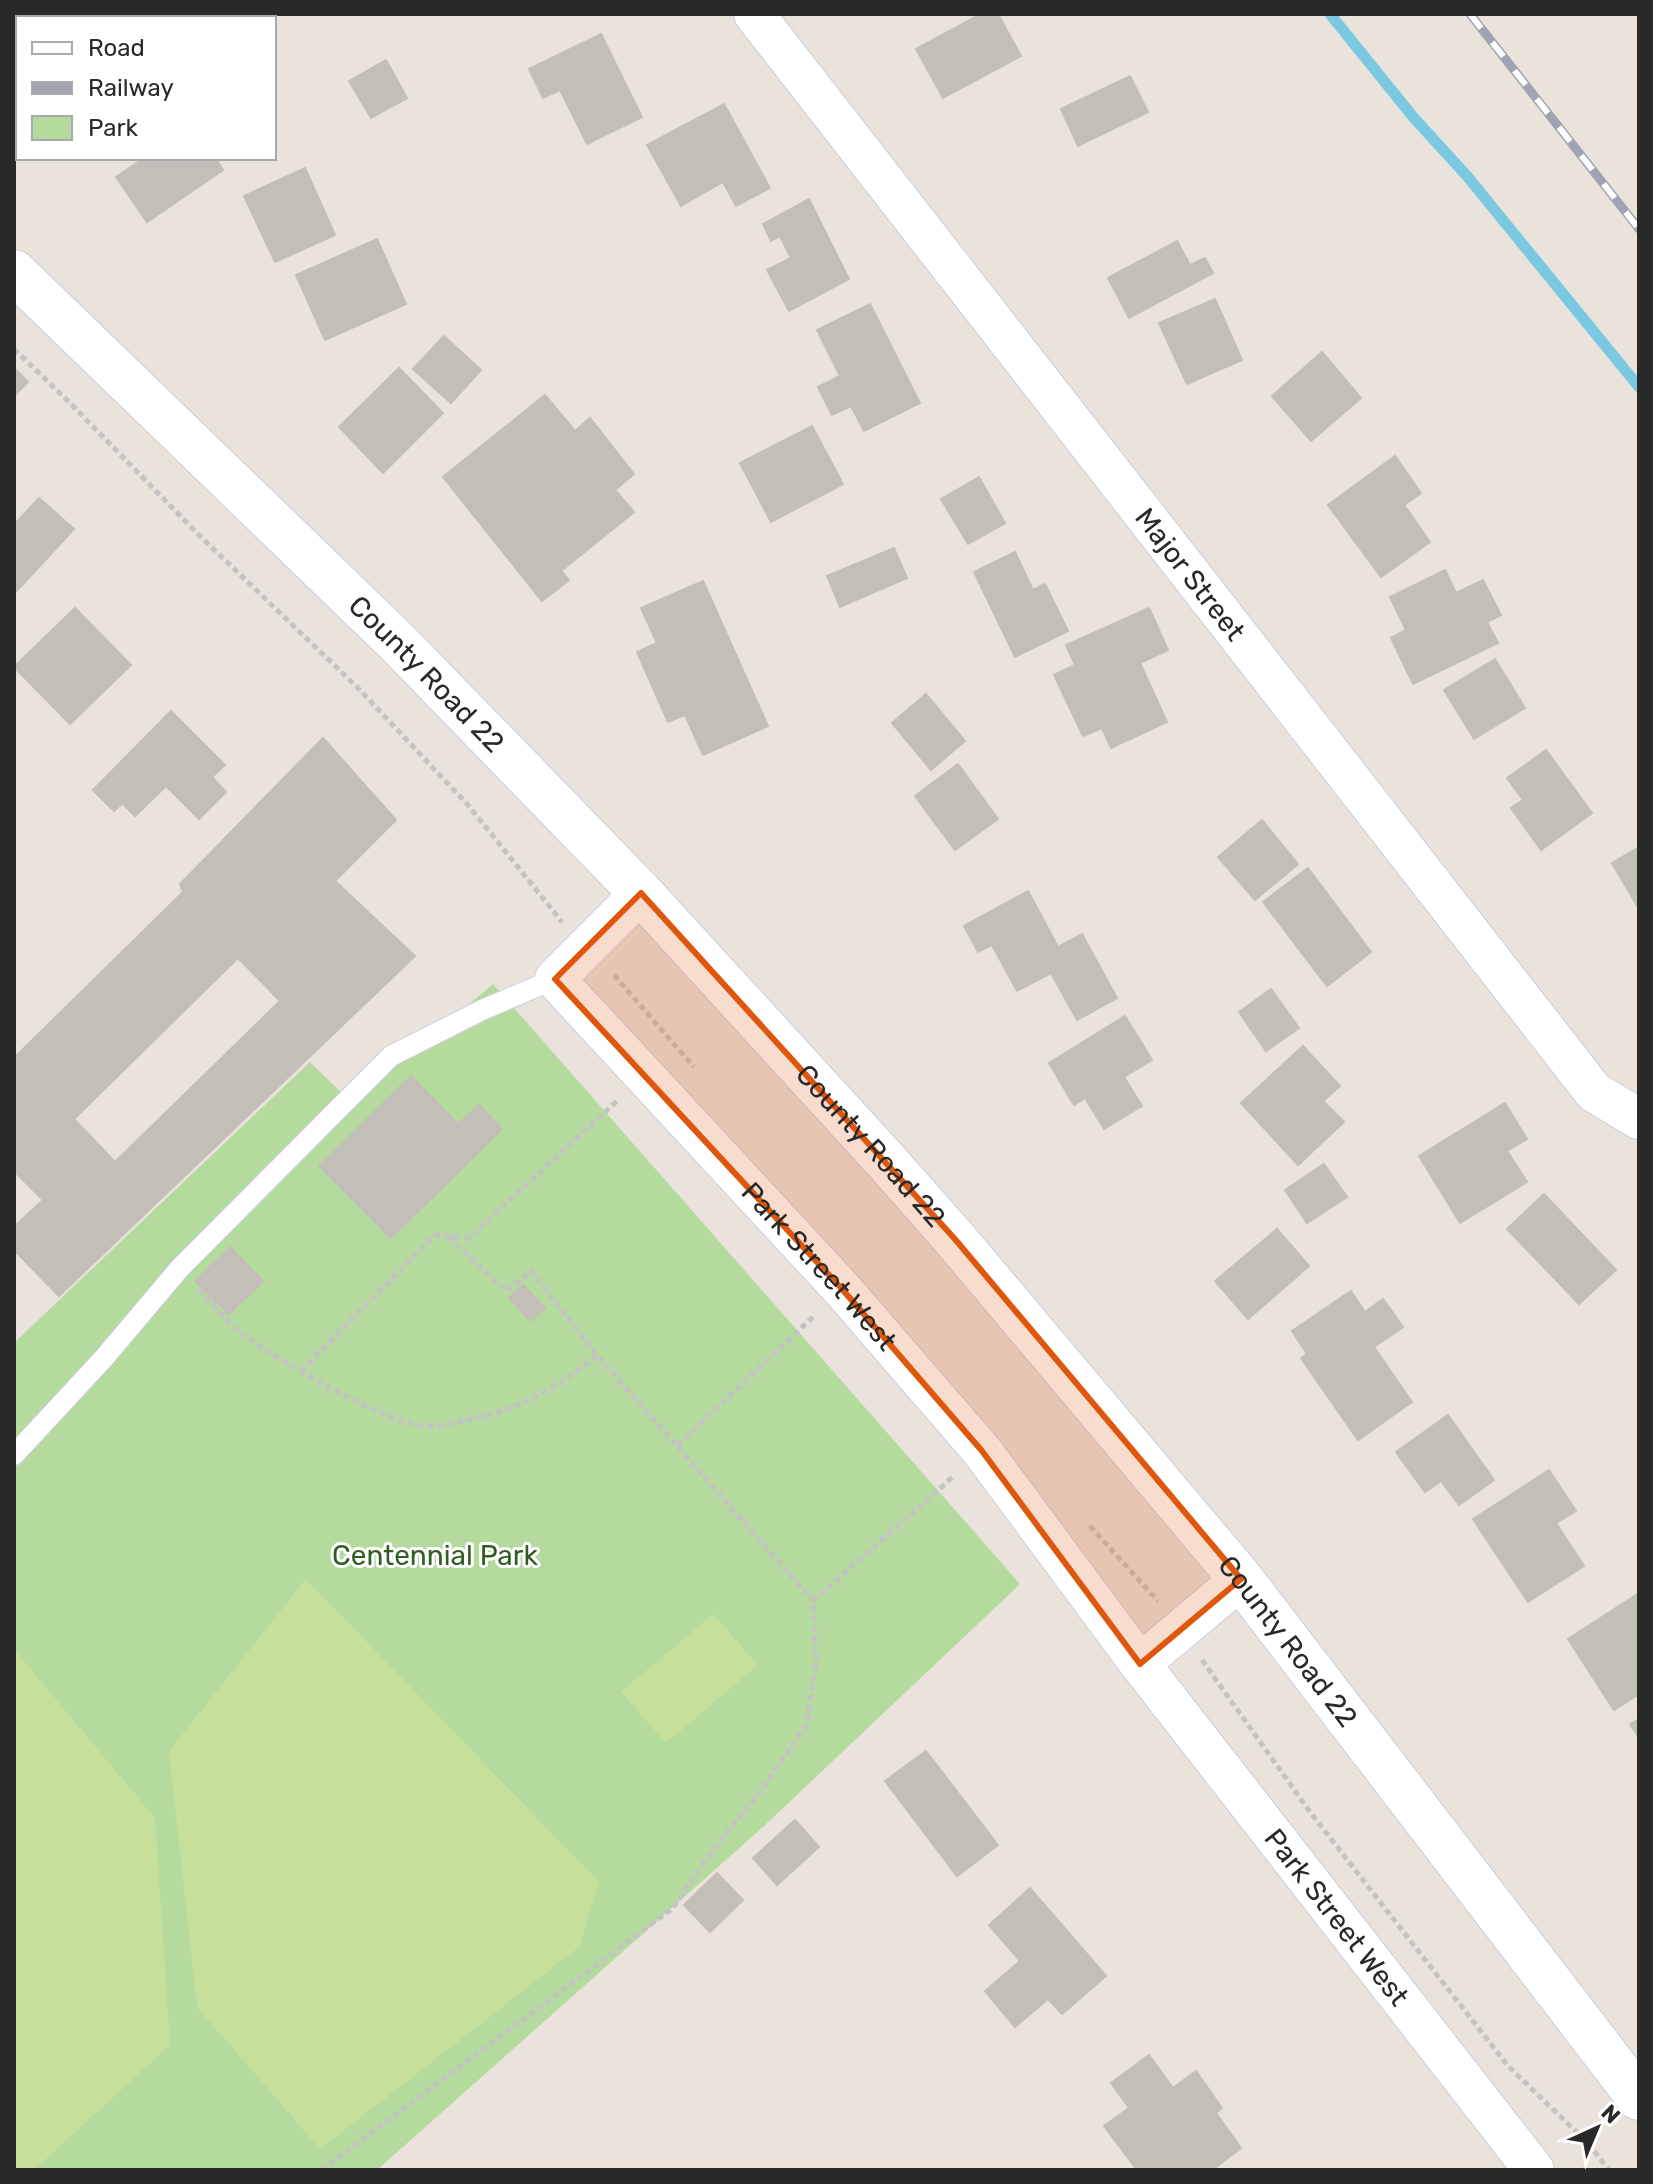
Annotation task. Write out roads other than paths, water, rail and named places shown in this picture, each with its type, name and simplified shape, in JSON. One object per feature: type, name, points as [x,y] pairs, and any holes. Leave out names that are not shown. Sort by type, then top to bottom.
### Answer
[{"type":"main road","name":"County Road 22","points":[[14,272],[399,644],[641,893],[954,1238],[1241,1579],[1639,2098]]},
{"type":"street","name":"Major Street","points":[[754,14],[1594,1092],[1639,1119]]},
{"type":"street","points":[[555,979],[641,893]]},
{"type":"street","name":"Park Street West","points":[[555,979],[842,1289],[982,1451],[1140,1664],[1534,2170]]},
{"type":"street","points":[[1140,1664],[1241,1579]]},
{"type":"lane","points":[[14,1455],[104,1358],[179,1269],[391,1056],[482,1010],[555,979]]},
{"type":"waterway","points":[[1330,14],[1639,387]]},
{"type":"railway","points":[[1470,14],[1639,229]]},
{"type":"park label","name":"Centennial Park","points":[[435,1555]]}]
